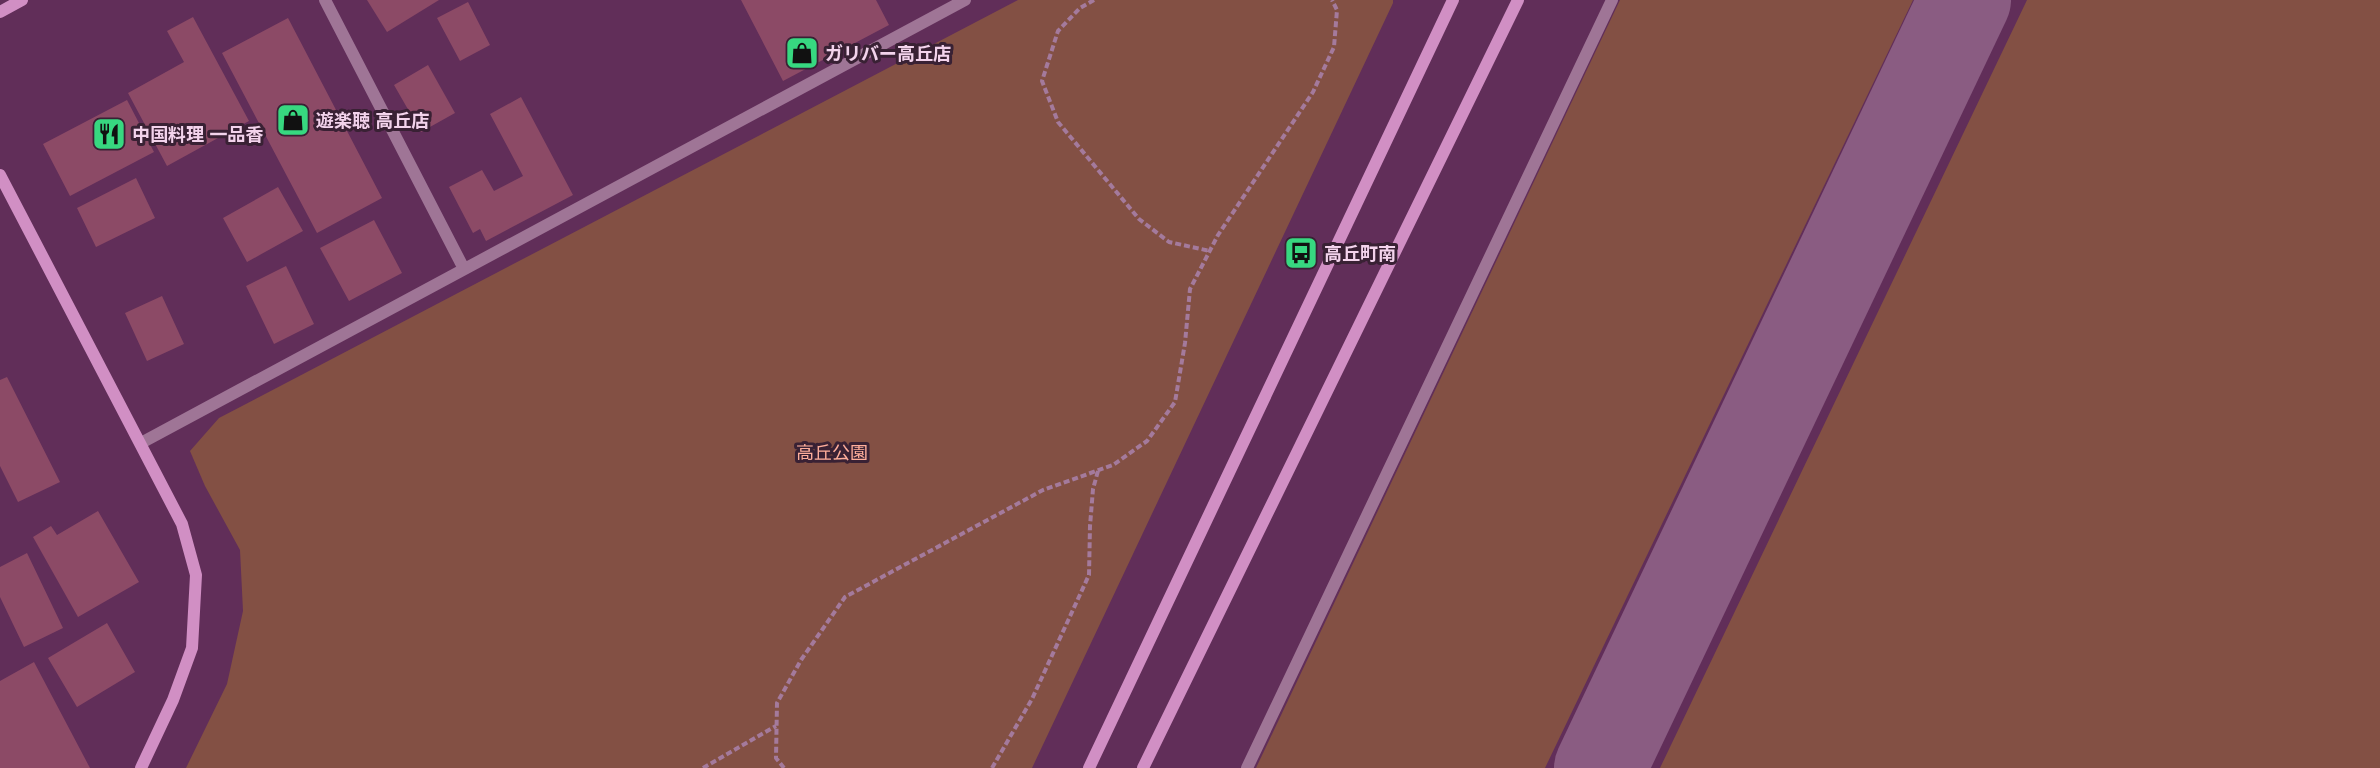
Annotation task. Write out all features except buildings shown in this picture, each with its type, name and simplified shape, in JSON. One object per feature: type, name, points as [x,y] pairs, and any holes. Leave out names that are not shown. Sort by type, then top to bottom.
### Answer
[{"type":"street","points":[[0,12],[22,0]]},
{"type":"street","points":[[325,0],[463,267]]},
{"type":"street","points":[[141,443],[463,267],[965,0]]},
{"type":"street","points":[[1089,768],[1453,0]]},
{"type":"street","points":[[1143,768],[1518,0]]},
{"type":"street","points":[[1247,768],[1612,0]]},
{"type":"street","points":[[0,175],[182,524],[196,575],[192,648],[173,700],[141,768]]},
{"type":"path","points":[[1094,0],[1080,8],[1058,31],[1042,81],[1058,122],[1139,219],[1169,242],[1210,251]]},
{"type":"path","points":[[784,768],[776,758],[777,703],[801,660],[845,597],[1043,490],[1113,465],[1147,441],[1175,402],[1185,343],[1190,289],[1210,251],[1313,92],[1334,47],[1337,10],[1332,0]]},
{"type":"path","points":[[992,768],[1032,699],[1089,575],[1093,489],[1098,470]]},
{"type":"path","points":[[703,768],[777,726]]},
{"type":"green space","name":"高丘公園","points":[[1018,0],[1393,0],[1032,768],[186,768],[227,684],[243,611],[240,550],[205,486],[190,451],[219,418]]},
{"type":"green space","points":[[1620,0],[1913,0],[1545,768],[1256,768]]},
{"type":"green space","points":[[2027,0],[2380,0],[2380,768],[1660,768]]},
{"type":"taxiway","points":[[1600,768],[1965,0]]},
{"type":"place","name":"ガリバー高丘店","points":[[802,53]]},
{"type":"place","name":"遊楽聴 高丘店","points":[[293,120]]},
{"type":"place","name":"中国料理 一品香","points":[[109,134]]},
{"type":"place","name":"高丘町南","points":[[1301,253]]}]
